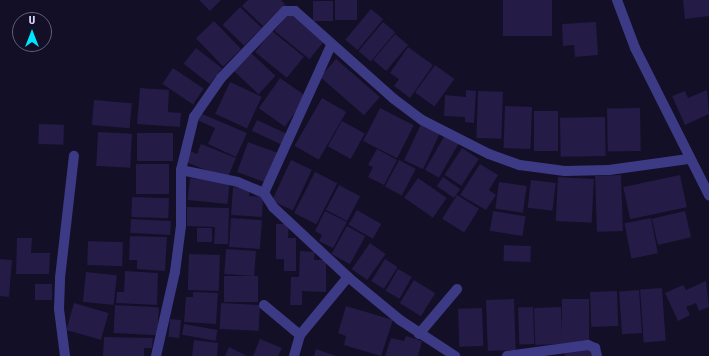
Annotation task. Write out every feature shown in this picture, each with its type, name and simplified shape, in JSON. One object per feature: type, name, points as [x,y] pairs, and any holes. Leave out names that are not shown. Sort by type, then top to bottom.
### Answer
[{"type":"street","points":[[617,0],[635,48],[688,159],[709,194]]},
{"type":"street","points":[[156,356],[175,272],[181,226],[181,170],[194,117],[221,78],[285,11],[295,11],[331,45],[422,120],[489,154],[520,165],[565,171],[610,170],[688,159]]},
{"type":"street","points":[[264,193],[331,45]]},
{"type":"street","points":[[65,356],[59,309],[60,278],[74,156]]},
{"type":"street","points":[[181,170],[238,182],[264,193],[273,207],[348,277],[419,334],[455,356]]},
{"type":"street","points":[[294,356],[300,335],[348,277]]},
{"type":"street","points":[[419,334],[457,289]]},
{"type":"street","points":[[264,306],[300,335]]},
{"type":"street","points":[[507,356],[588,345],[595,348],[597,356]]},
{"type":"building","points":[[199,0],[221,0],[210,11]]},
{"type":"building","points":[[248,0],[281,0],[285,4],[263,26],[242,6]]},
{"type":"building","points":[[335,0],[357,0],[357,20],[335,20]]},
{"type":"building","points":[[503,0],[552,0],[552,36],[503,36]]},
{"type":"building","points":[[683,0],[709,0],[709,16],[685,19]]},
{"type":"building","points":[[313,1],[333,1],[333,21],[313,21]]},
{"type":"building","points":[[240,7],[262,28],[244,46],[223,25]]},
{"type":"building","points":[[371,9],[383,19],[358,50],[345,40]]},
{"type":"building","points":[[289,13],[324,41],[309,59],[275,31]]},
{"type":"building","points":[[214,21],[241,49],[223,66],[196,38]]},
{"type":"building","points":[[383,22],[395,32],[371,61],[359,51]]},
{"type":"building","points":[[596,22],[598,55],[575,57],[574,45],[563,46],[562,24]]},
{"type":"building","points":[[272,31],[304,57],[287,78],[255,52]]},
{"type":"building","points":[[395,34],[408,45],[386,71],[373,60]]},
{"type":"building","points":[[408,47],[433,65],[410,98],[394,86],[399,79],[390,73]]},
{"type":"building","points":[[196,48],[222,68],[210,84],[184,64]]},
{"type":"building","points":[[250,52],[276,76],[259,94],[233,70]]},
{"type":"building","points":[[336,59],[380,97],[364,115],[320,77]]},
{"type":"building","points":[[435,65],[454,79],[434,107],[415,93]]},
{"type":"building","points":[[173,68],[204,89],[193,104],[162,84]]},
{"type":"building","points":[[280,78],[306,96],[285,127],[259,108]]},
{"type":"building","points":[[230,82],[262,97],[247,129],[215,114]]},
{"type":"building","points":[[140,88],[169,90],[168,112],[181,113],[180,127],[137,124]]},
{"type":"building","points":[[466,90],[476,91],[474,123],[465,122],[465,117],[444,116],[445,95],[466,97]]},
{"type":"building","points":[[707,90],[709,114],[685,125],[672,96],[685,91],[688,98]]},
{"type":"building","points":[[478,91],[503,92],[501,139],[476,138]]},
{"type":"building","points":[[322,98],[346,112],[319,160],[294,146]]},
{"type":"building","points":[[94,100],[132,103],[130,128],[92,125]]},
{"type":"building","points":[[505,106],[532,107],[531,149],[504,148]]},
{"type":"building","points":[[380,108],[414,125],[397,158],[363,141]]},
{"type":"building","points":[[640,108],[641,151],[608,152],[607,109]]},
{"type":"building","points":[[534,111],[558,111],[558,151],[534,151]]},
{"type":"building","points":[[200,113],[247,133],[236,157],[208,144],[215,128],[197,120]]},
{"type":"building","points":[[605,117],[606,156],[561,157],[560,118]]},
{"type":"building","points":[[257,120],[289,135],[284,146],[252,131]]},
{"type":"building","points":[[342,121],[365,134],[351,159],[328,146]]},
{"type":"building","points":[[39,124],[64,125],[63,145],[38,144]]},
{"type":"building","points":[[421,124],[440,133],[423,169],[404,160]]},
{"type":"building","points":[[98,132],[132,134],[130,168],[96,166]]},
{"type":"building","points":[[137,133],[173,133],[173,161],[137,161]]},
{"type":"building","points":[[445,135],[459,143],[439,178],[425,170]]},
{"type":"building","points":[[248,142],[278,153],[267,183],[237,172]]},
{"type":"building","points":[[201,144],[236,158],[227,179],[184,161],[188,150],[197,154]]},
{"type":"building","points":[[462,148],[479,159],[461,186],[445,175]]},
{"type":"building","points":[[377,149],[397,160],[384,185],[368,177],[373,167],[368,165]]},
{"type":"building","points":[[291,160],[312,170],[293,211],[272,201]]},
{"type":"building","points":[[399,160],[416,169],[402,195],[385,186]]},
{"type":"building","points":[[136,164],[169,164],[169,194],[136,194]]},
{"type":"building","points":[[480,164],[498,175],[489,190],[496,195],[486,210],[460,195]]},
{"type":"building","points":[[315,172],[337,183],[316,224],[294,213]]},
{"type":"building","points":[[621,175],[623,231],[597,232],[595,176]]},
{"type":"building","points":[[680,175],[687,207],[630,219],[623,187]]},
{"type":"building","points":[[443,177],[460,189],[454,198],[437,186]]},
{"type":"building","points":[[558,177],[594,179],[592,223],[556,221]]},
{"type":"building","points":[[190,178],[230,182],[227,204],[188,200]]},
{"type":"building","points":[[418,178],[447,198],[433,218],[404,198]]},
{"type":"building","points":[[531,180],[556,183],[552,211],[528,208]]},
{"type":"building","points":[[499,182],[527,186],[523,213],[495,209]]},
{"type":"building","points":[[339,185],[360,196],[347,221],[326,210]]},
{"type":"building","points":[[233,187],[250,188],[249,196],[263,197],[262,217],[231,215]]},
{"type":"building","points":[[457,195],[479,209],[464,233],[442,219]]},
{"type":"building","points":[[132,197],[169,198],[168,218],[131,217]]},
{"type":"building","points":[[187,207],[229,208],[228,244],[214,244],[215,227],[187,226]]},
{"type":"building","points":[[357,210],[381,224],[373,239],[348,225]]},
{"type":"building","points":[[325,211],[347,222],[333,248],[319,241],[322,235],[315,231]]},
{"type":"building","points":[[493,211],[526,216],[522,236],[490,231]]},
{"type":"building","points":[[685,211],[691,237],[658,245],[652,219]]},
{"type":"building","points":[[231,218],[262,220],[260,249],[229,247]]},
{"type":"building","points":[[651,218],[658,253],[631,258],[624,223]]},
{"type":"building","points":[[131,219],[171,221],[170,235],[130,233]]},
{"type":"building","points":[[276,224],[289,224],[288,238],[296,238],[296,271],[284,271],[284,259],[276,259]]},
{"type":"building","points":[[347,226],[365,236],[350,264],[331,254]]},
{"type":"building","points":[[197,228],[212,228],[212,242],[197,242]]},
{"type":"building","points":[[130,236],[167,237],[165,271],[137,269],[137,260],[129,260]]},
{"type":"building","points":[[17,238],[32,238],[31,253],[50,253],[49,274],[16,274]]},
{"type":"building","points":[[88,241],[123,242],[122,266],[87,265]]},
{"type":"building","points":[[370,243],[386,254],[367,280],[352,269]]},
{"type":"building","points":[[504,245],[531,246],[530,262],[503,261]]},
{"type":"building","points":[[226,249],[256,251],[254,276],[224,274]]},
{"type":"building","points":[[300,251],[315,252],[314,260],[326,260],[326,292],[302,291],[302,305],[290,305],[291,277],[299,277]]},
{"type":"building","points":[[189,254],[220,255],[219,291],[188,290]]},
{"type":"building","points":[[0,259],[12,260],[9,297],[0,296]]},
{"type":"building","points":[[385,259],[398,267],[384,289],[371,281]]},
{"type":"building","points":[[398,269],[412,277],[399,299],[386,291]]},
{"type":"building","points":[[125,271],[158,273],[157,305],[116,303],[117,292],[124,292]]},
{"type":"building","points":[[86,272],[117,275],[114,305],[83,302]]},
{"type":"building","points":[[224,276],[258,276],[258,302],[224,302]]},
{"type":"building","points":[[414,280],[435,293],[421,316],[400,303]]},
{"type":"building","points":[[706,281],[709,307],[699,311],[696,303],[686,307],[690,315],[678,321],[665,293],[683,285],[686,290]]},
{"type":"building","points":[[35,284],[52,284],[52,300],[35,300]]},
{"type":"building","points":[[662,288],[666,341],[644,342],[640,290]]},
{"type":"building","points":[[639,290],[642,333],[622,334],[619,291]]},
{"type":"building","points":[[617,291],[618,326],[591,327],[590,292]]},
{"type":"building","points":[[193,292],[218,293],[216,324],[184,322],[186,297],[193,297]]},
{"type":"building","points":[[514,299],[516,350],[488,351],[486,300]]},
{"type":"building","points":[[562,299],[589,299],[589,343],[562,343]]},
{"type":"building","points":[[74,303],[109,313],[101,340],[66,330]]},
{"type":"building","points":[[221,303],[260,305],[259,331],[220,329]]},
{"type":"building","points":[[115,305],[159,307],[157,335],[114,333]]},
{"type":"building","points":[[346,306],[393,320],[381,356],[344,345],[346,336],[338,333]]},
{"type":"building","points":[[533,307],[534,344],[519,345],[518,308]]},
{"type":"building","points":[[561,307],[562,344],[535,345],[534,308]]},
{"type":"building","points":[[482,308],[483,346],[459,347],[458,309]]},
{"type":"building","points":[[170,319],[181,320],[179,338],[168,337]]},
{"type":"building","points":[[184,324],[217,330],[216,341],[182,335]]},
{"type":"building","points":[[406,336],[422,341],[418,356],[385,356],[391,338],[404,341]]},
{"type":"building","points":[[104,337],[153,338],[152,348],[144,348],[144,356],[103,356]]},
{"type":"building","points":[[260,339],[282,348],[278,356],[253,356]]},
{"type":"building","points":[[194,340],[218,343],[217,356],[192,356]]},
{"type":"building","points":[[229,347],[247,356],[225,356]]},
{"type":"building","points":[[316,349],[336,356],[314,356]]},
{"type":"building","points":[[592,349],[593,356],[565,356],[564,352]]}]
